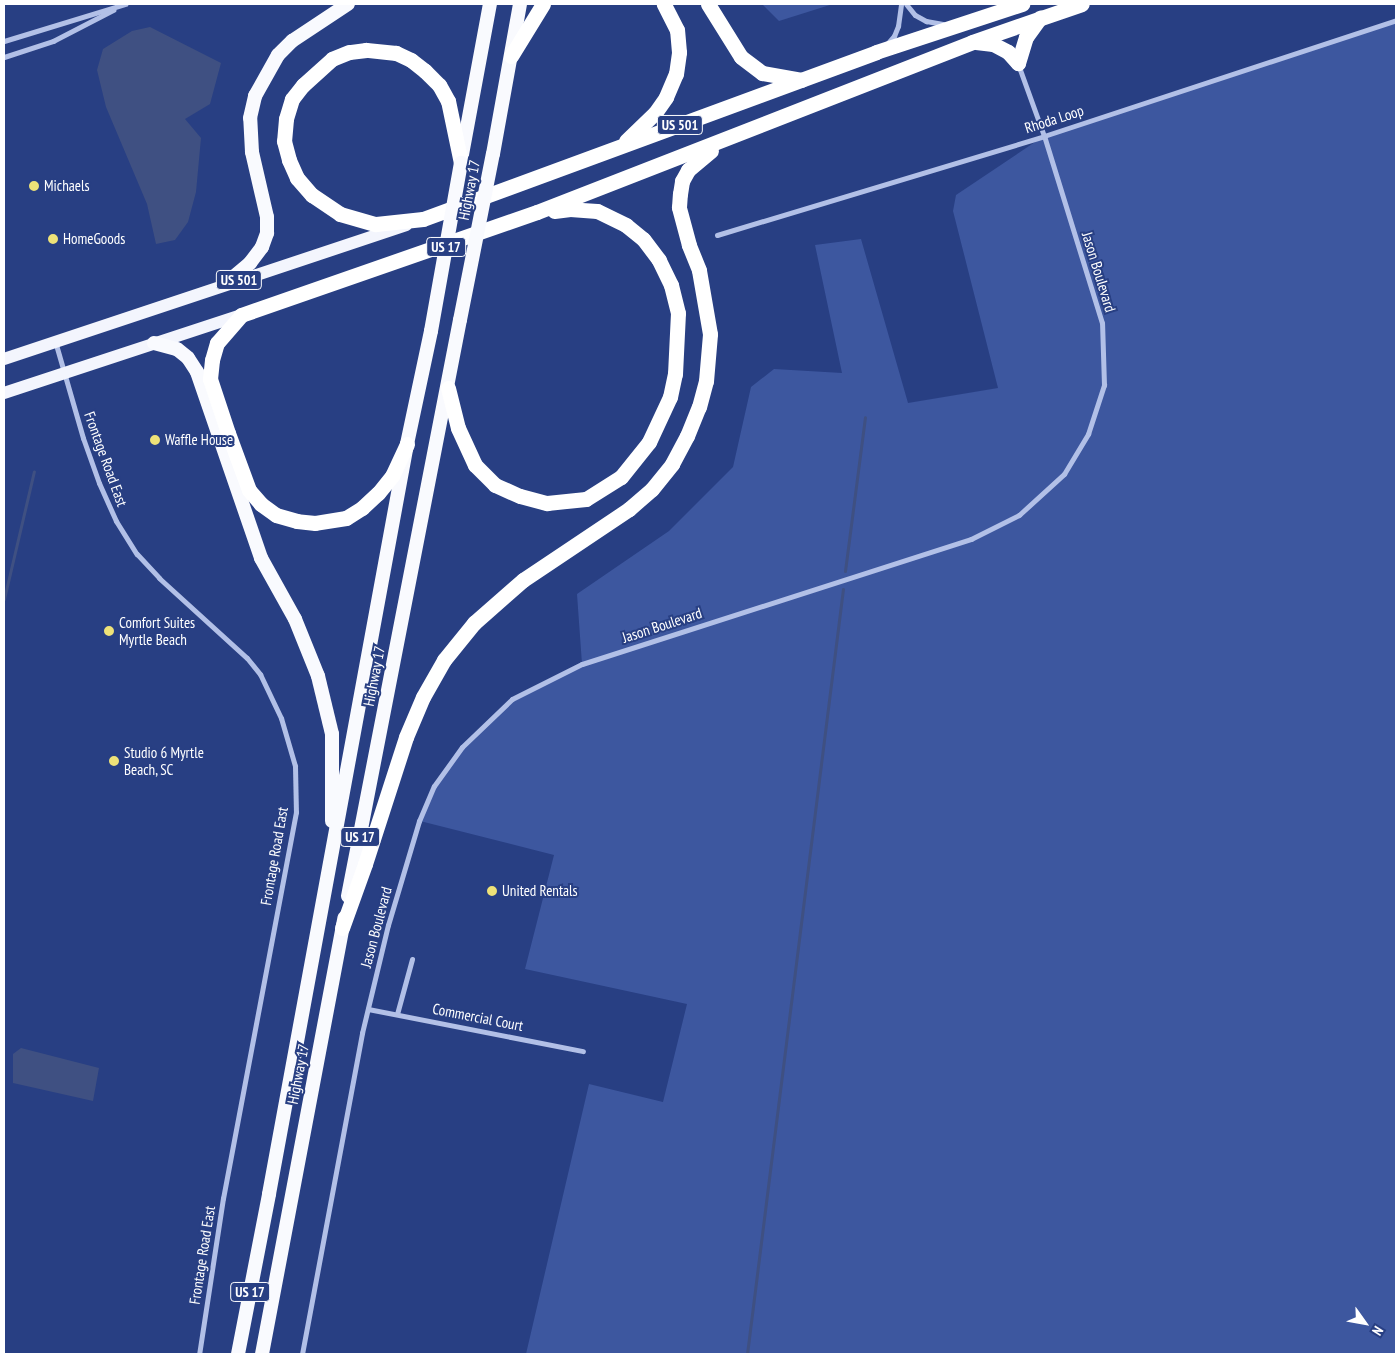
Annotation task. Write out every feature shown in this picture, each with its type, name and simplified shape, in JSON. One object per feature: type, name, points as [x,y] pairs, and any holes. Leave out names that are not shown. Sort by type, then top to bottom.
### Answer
[{"type":"highway","points":[[225,284],[250,263],[262,247],[267,233],[267,217],[252,152],[250,118],[255,96],[278,55],[292,41],[348,4]]},
{"type":"highway","name":"Highway 17","points":[[238,1354],[408,444],[431,331],[490,4]]},
{"type":"highway","name":"Highway 17","points":[[262,1354],[342,928],[493,154],[520,4]]},
{"type":"highway","points":[[511,56],[544,4]]},
{"type":"highway","points":[[615,149],[641,129],[666,97],[676,74],[679,52],[677,30],[664,4]]},
{"type":"highway","points":[[708,4],[741,57],[762,73],[802,80]]},
{"type":"highway","name":"US 501","points":[[423,219],[876,52],[1022,4]]},
{"type":"highway","name":"US 501","points":[[241,315],[538,212],[972,42],[1082,4]]},
{"type":"highway","points":[[1018,63],[1026,37],[1040,18]]},
{"type":"highway","points":[[972,42],[993,44],[1008,52],[1018,63]]},
{"type":"highway","points":[[423,219],[376,224],[340,214],[312,195],[296,178],[284,141],[286,119],[292,99],[316,71],[332,59],[349,52],[366,50],[396,54],[411,60],[439,85],[448,101],[461,162]]},
{"type":"highway","points":[[342,928],[366,864],[406,737],[423,697],[444,660],[474,623],[523,580],[641,499],[672,464],[687,436],[699,407],[706,382],[710,334],[699,270],[689,246],[679,207],[682,181],[697,160],[732,137]]},
{"type":"highway","points":[[448,388],[458,428],[475,465],[495,485],[520,496],[547,503],[586,499],[621,477],[645,448],[660,421],[670,397],[678,346],[678,313],[671,285],[658,260],[643,239],[626,225],[597,212],[570,209],[538,212]]},
{"type":"highway","points":[[241,315],[217,343],[213,351],[210,379],[249,490],[261,504],[276,515],[297,521],[314,523],[346,518],[362,508],[378,493],[392,476],[408,444]]},
{"type":"highway","points":[[154,343],[177,349],[188,358],[197,372],[261,558],[295,619],[318,676],[332,734],[332,855]]},
{"type":"main road","name":"US 501","points":[[4,359],[423,219]]},
{"type":"main road","name":"US 501","points":[[4,393],[241,315]]},
{"type":"street","points":[[4,57],[53,41],[125,4]]},
{"type":"street","points":[[876,52],[894,36],[901,16],[901,4]]},
{"type":"street","points":[[906,4],[915,15],[926,21],[956,25]]},
{"type":"street","points":[[4,41],[96,11],[117,8]]},
{"type":"street","name":"Rhoda Loop","points":[[716,235],[1044,136],[1396,20]]},
{"type":"street","name":"Jason Boulevard","points":[[302,1354],[330,1196],[368,1009],[391,916],[420,821],[434,786],[462,747],[512,699],[582,664],[971,539],[1019,515],[1064,474],[1088,434],[1104,385],[1102,323],[1044,136],[1018,63]]},
{"type":"street","name":"Frontage Road East","points":[[54,341],[83,438],[99,483],[116,521],[138,554],[159,578],[242,653],[260,674],[281,718],[295,766],[296,812],[223,1198],[199,1354]]},
{"type":"street","points":[[397,1014],[412,959]]},
{"type":"street","name":"Commercial Court","points":[[368,1009],[583,1051]]},
{"type":"shaded area","points":[[762,4],[833,4],[779,21]]},
{"type":"shaded area","points":[[1396,20],[1396,1354],[526,1354],[589,1084],[663,1102],[687,1004],[525,969],[554,855],[420,821],[434,786],[462,747],[512,699],[582,664],[577,594],[669,531],[733,467],[751,387],[774,369],[842,373],[815,245],[861,239],[908,403],[998,388],[953,211],[956,195],[1044,136]]},
{"type":"shaded area","points":[[150,27],[221,63],[210,104],[185,119],[201,138],[196,192],[188,222],[175,240],[156,244],[147,204],[106,107],[97,70],[103,49],[132,31]]},
{"type":"shaded area","points":[[21,1048],[99,1068],[93,1101],[13,1083],[13,1054]]},
{"type":"waterway","points":[[845,571],[865,417]]},
{"type":"waterway","points":[[4,599],[34,471]]},
{"type":"waterway","points":[[747,1354],[843,589]]},
{"type":"place","name":"Michaels","points":[[34,186]]},
{"type":"place","name":"HomeGoods","points":[[53,239]]},
{"type":"place","name":"Waffle House","points":[[155,440]]},
{"type":"place","name":"Comfort Suites Myrtle Beach","points":[[109,631]]},
{"type":"place","name":"Studio 6 Myrtle Beach, SC","points":[[114,761]]},
{"type":"place","name":"United Rentals","points":[[492,891]]}]
